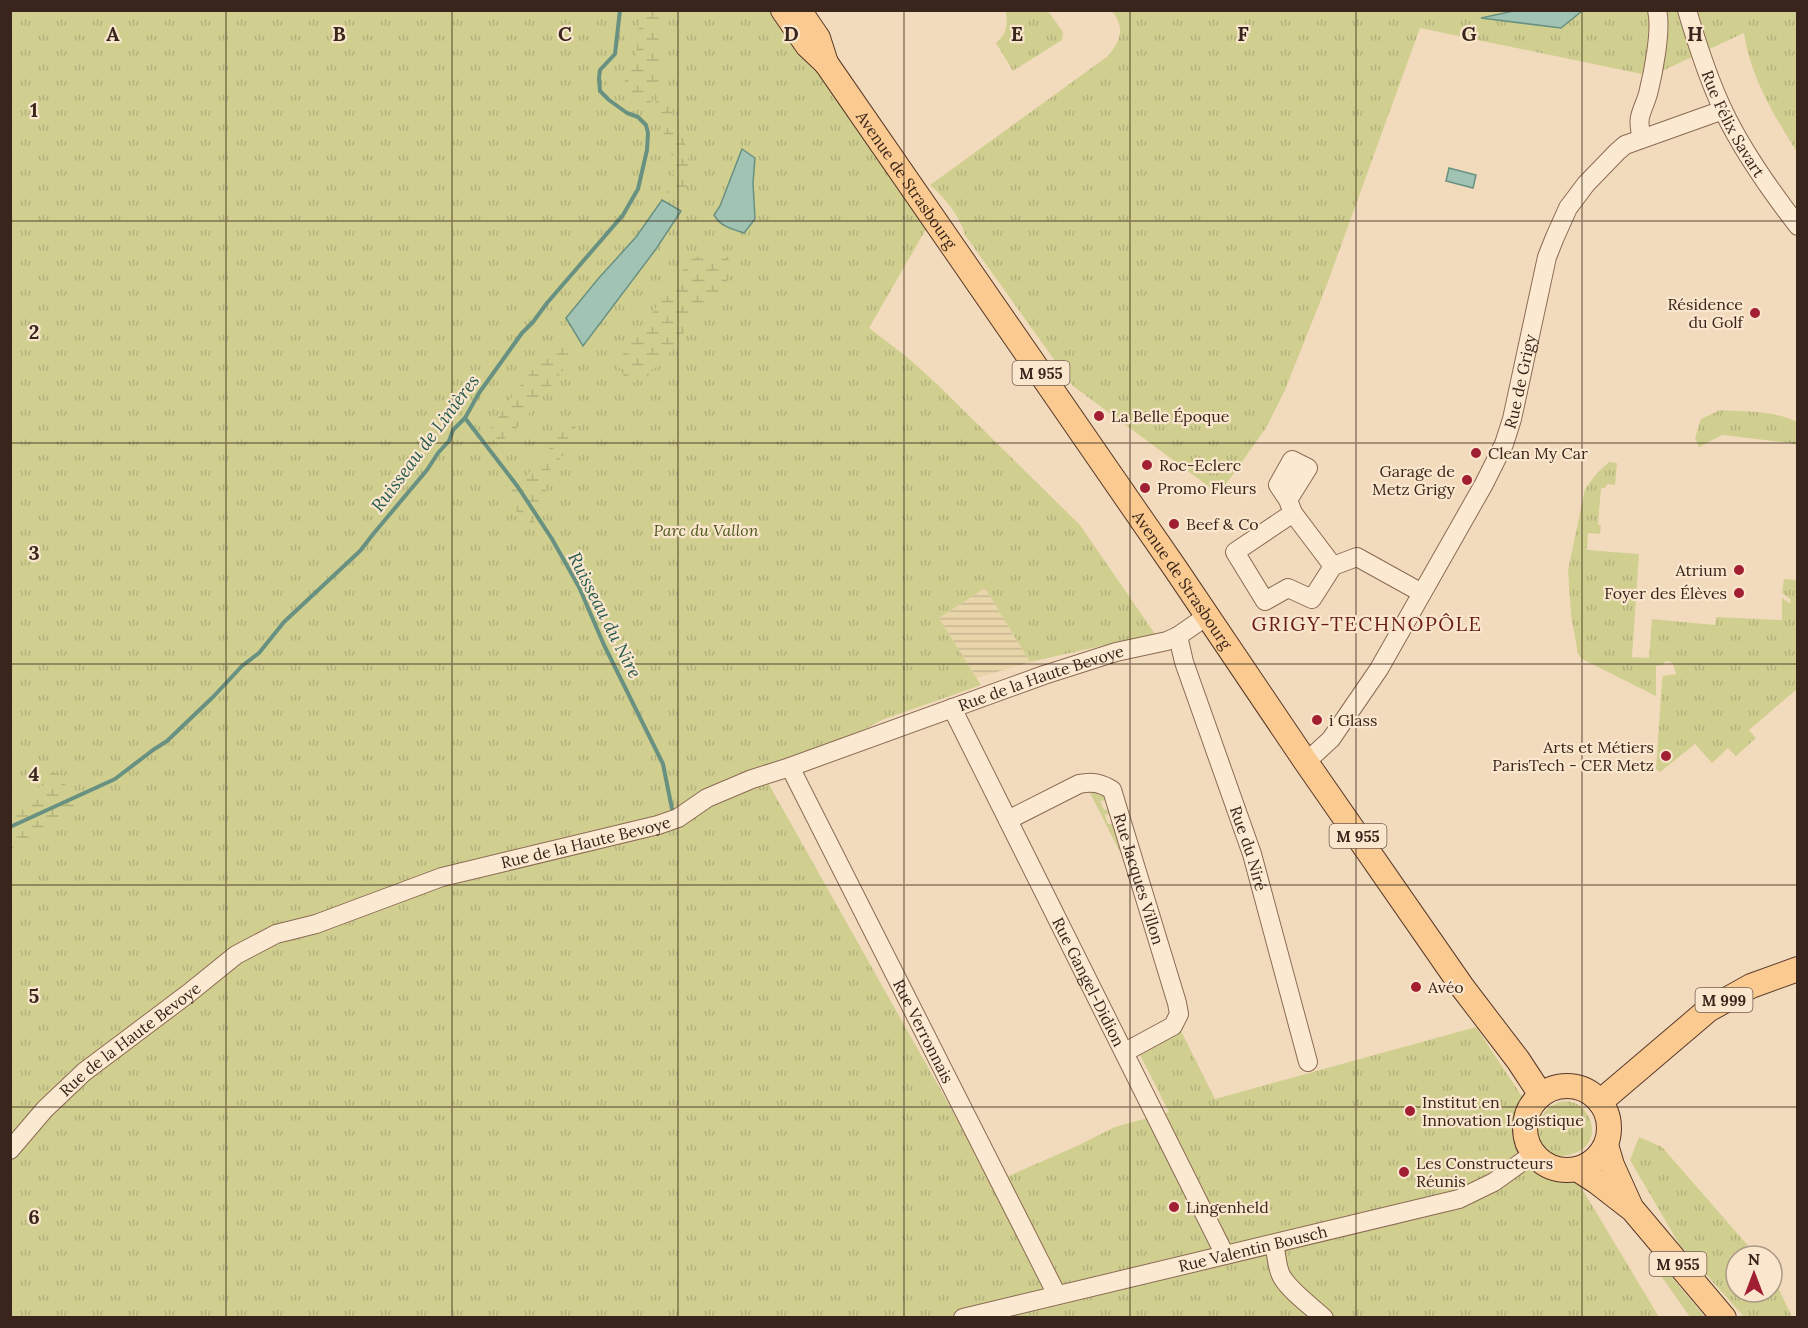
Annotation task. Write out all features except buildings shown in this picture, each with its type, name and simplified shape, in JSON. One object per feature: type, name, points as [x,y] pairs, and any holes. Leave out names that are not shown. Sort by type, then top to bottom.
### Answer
[{"type":"main road","name":"Avenue de Strasbourg","points":[[783,10],[807,45],[826,63],[1306,762],[1459,982],[1518,1060],[1541,1095]]},
{"type":"main road","name":"Avenue de Strasbourg","points":[[799,10],[818,38],[826,63]]},
{"type":"main road","name":"M 999","points":[[1600,1102],[1708,1010],[1751,986],[1797,969]]},
{"type":"main road","points":[[1572,1086],[1592,1094],[1600,1102],[1606,1112],[1609,1134],[1606,1145],[1595,1161],[1577,1169],[1565,1171],[1542,1163],[1533,1154],[1525,1128],[1529,1110],[1541,1095],[1550,1090],[1572,1086]]},
{"type":"main road","name":"M 955","points":[[1606,1145],[1612,1165],[1633,1210]]},
{"type":"main road","name":"M 955","points":[[1577,1169],[1598,1182],[1633,1210],[1724,1317]]},
{"type":"street","points":[[1642,138],[1639,115],[1648,93],[1658,40],[1657,10]]},
{"type":"street","name":"Rue Félix Savart","points":[[1687,10],[1723,110],[1758,171],[1797,226]]},
{"type":"street","name":"Rue de Grigy","points":[[1306,762],[1332,739],[1373,678],[1484,484],[1504,444],[1512,419],[1547,257],[1568,208],[1586,184],[1625,145],[1723,110]]},
{"type":"street","points":[[1334,566],[1291,506],[1235,552],[1266,601],[1288,588],[1312,599],[1334,566],[1358,557],[1422,593]]},
{"type":"street","name":"Rue de la Haute Bevoye","points":[[10,1150],[45,1109],[84,1072],[236,955],[276,934],[315,924],[442,877],[658,825],[678,818],[707,798],[752,779],[1081,662],[1178,636],[1207,616]]},
{"type":"street","name":"Rue du Niré","points":[[1178,636],[1184,662],[1252,854],[1308,1062]]},
{"type":"street","name":"Rue Gangel-Didion","points":[[952,708],[1226,1255]]},
{"type":"street","name":"Rue Verronnais","points":[[790,767],[1057,1295]]},
{"type":"street","name":"Rue Jacques Villon","points":[[1008,820],[1079,784],[1090,782],[1102,784],[1112,790],[1179,1014],[1173,1026],[1125,1052]]},
{"type":"street","name":"Rue Valentin Bousch","points":[[963,1317],[1275,1244],[1459,1198],[1494,1182],[1533,1154]]},
{"type":"street","points":[[1275,1244],[1281,1276],[1324,1317]]},
{"type":"shaded area","points":[[1514,11],[1582,11],[1561,28],[1481,18]]},
{"type":"shaded area","points":[[742,149],[755,158],[753,183],[755,219],[744,233],[723,225],[714,215],[720,206]]},
{"type":"shaded area","points":[[1449,168],[1476,175],[1473,188],[1446,181]]},
{"type":"shaded area","points":[[662,200],[681,211],[656,249],[583,346],[566,318],[636,237]]},
{"type":"shaded area","points":[[985,588],[1030,662],[977,678],[939,618]]},
{"type":"green space","name":"Parc du Vallon","points":[[10,11],[778,11],[929,224],[869,328],[907,357],[939,386],[1080,525],[1155,634],[1030,662],[985,588],[939,618],[981,685],[882,720],[767,781],[993,1183],[1115,1127],[1169,1112],[1139,1053],[1180,1029],[1215,1099],[1476,1027],[1539,1122],[1550,1107],[1563,1101],[1575,1103],[1584,1110],[1590,1120],[1592,1132],[1588,1143],[1578,1152],[1561,1156],[1659,1317],[11,1317]]},
{"type":"green space","points":[[640,11],[661,11],[661,83],[651,102],[641,106],[621,89],[637,49]]},
{"type":"green space","points":[[1006,11],[1048,11],[1063,32],[1062,40],[1013,71],[996,43],[1006,29]]},
{"type":"green space","points":[[1112,11],[1797,11],[1797,152],[1757,80],[1744,33],[1651,76],[1420,28],[1326,287],[1285,390],[1266,428],[1219,494],[1073,386],[965,235],[960,221],[951,208],[930,185],[1108,56],[1120,34],[1119,23]]},
{"type":"green space","points":[[662,91],[688,150],[688,176],[684,202],[665,192],[675,165],[654,105]]},
{"type":"green space","points":[[707,255],[728,257],[732,274],[646,378],[633,382],[624,376],[617,363],[691,258]]},
{"type":"green space","points":[[562,333],[573,347],[567,365],[518,427],[497,445],[491,428],[515,392]]},
{"type":"green space","points":[[1720,410],[1769,413],[1797,422],[1797,446],[1792,443],[1722,435],[1699,447],[1695,438],[1701,419]]},
{"type":"green space","points":[[575,417],[576,435],[568,450],[550,470],[541,512],[532,524],[509,505],[505,488],[525,478]]},
{"type":"green space","points":[[1609,462],[1617,463],[1615,485],[1607,484],[1605,488],[1601,488],[1598,525],[1601,525],[1600,534],[1588,533],[1587,550],[1639,554],[1632,657],[1649,658],[1652,619],[1715,625],[1716,617],[1782,620],[1782,598],[1791,604],[1790,599],[1782,593],[1784,579],[1797,580],[1797,689],[1749,730],[1756,738],[1736,756],[1728,748],[1712,763],[1695,744],[1660,772],[1656,769],[1662,681],[1663,676],[1676,674],[1673,664],[1669,661],[1656,666],[1656,696],[1582,659],[1578,654],[1571,615],[1568,570],[1585,489]]},
{"type":"green space","points":[[54,770],[83,807],[11,857],[11,807],[36,791]]},
{"type":"green space","points":[[1090,786],[1111,799],[1100,801],[1104,810],[1114,809],[1116,815],[1105,814],[1108,824],[1119,824],[1133,878],[1087,787]]},
{"type":"green space","points":[[1639,1137],[1662,1147],[1747,1244],[1724,1244],[1724,1295],[1679,1244],[1630,1160]]},
{"type":"green space","points":[[1649,1259],[1669,1274],[1705,1317],[1690,1317]]},
{"type":"green space","points":[[1784,1300],[1792,1317],[1744,1317],[1732,1304],[1784,1304]]},
{"type":"waterway","name":"Ruisseau de Linières","points":[[10,827],[115,779],[167,741],[242,666],[259,653],[284,622],[360,551],[449,441],[453,430],[465,418],[479,393],[522,333],[623,215],[638,189],[647,150],[648,133],[646,125],[638,117],[627,113],[600,91],[600,70],[615,54],[620,10]]},
{"type":"waterway","name":"Ruisseau du Nire","points":[[465,418],[518,487],[552,539],[579,587],[604,645],[663,764],[672,809]]},
{"type":"place","name":"Résidence du Golf","points":[[1755,313]]},
{"type":"place","name":"La Belle Époque","points":[[1099,416]]},
{"type":"place","name":"Clean My Car","points":[[1476,453]]},
{"type":"place","name":"Roc-Eclerc","points":[[1147,465]]},
{"type":"place","name":"Garage de Metz Grigy","points":[[1467,480]]},
{"type":"place","name":"Promo Fleurs","points":[[1145,488]]},
{"type":"place","name":"Beef & Co","points":[[1174,524]]},
{"type":"place","name":"Atrium","points":[[1739,570]]},
{"type":"place","name":"Foyer des Élèves","points":[[1739,593]]},
{"type":"place","name":"i Glass","points":[[1317,720]]},
{"type":"place","name":"Arts et Métiers ParisTech - CER Metz","points":[[1666,756]]},
{"type":"place","name":"Avéo","points":[[1416,987]]},
{"type":"place","name":"Institut en Innovation Logistique","points":[[1410,1111]]},
{"type":"place","name":"Les Constructeurs Réunis","points":[[1404,1172]]},
{"type":"place","name":"Lingenheld","points":[[1174,1207]]},
{"type":"district","name":"GRIGY-TECHNOPÔLE","points":[[1367,623]]}]
